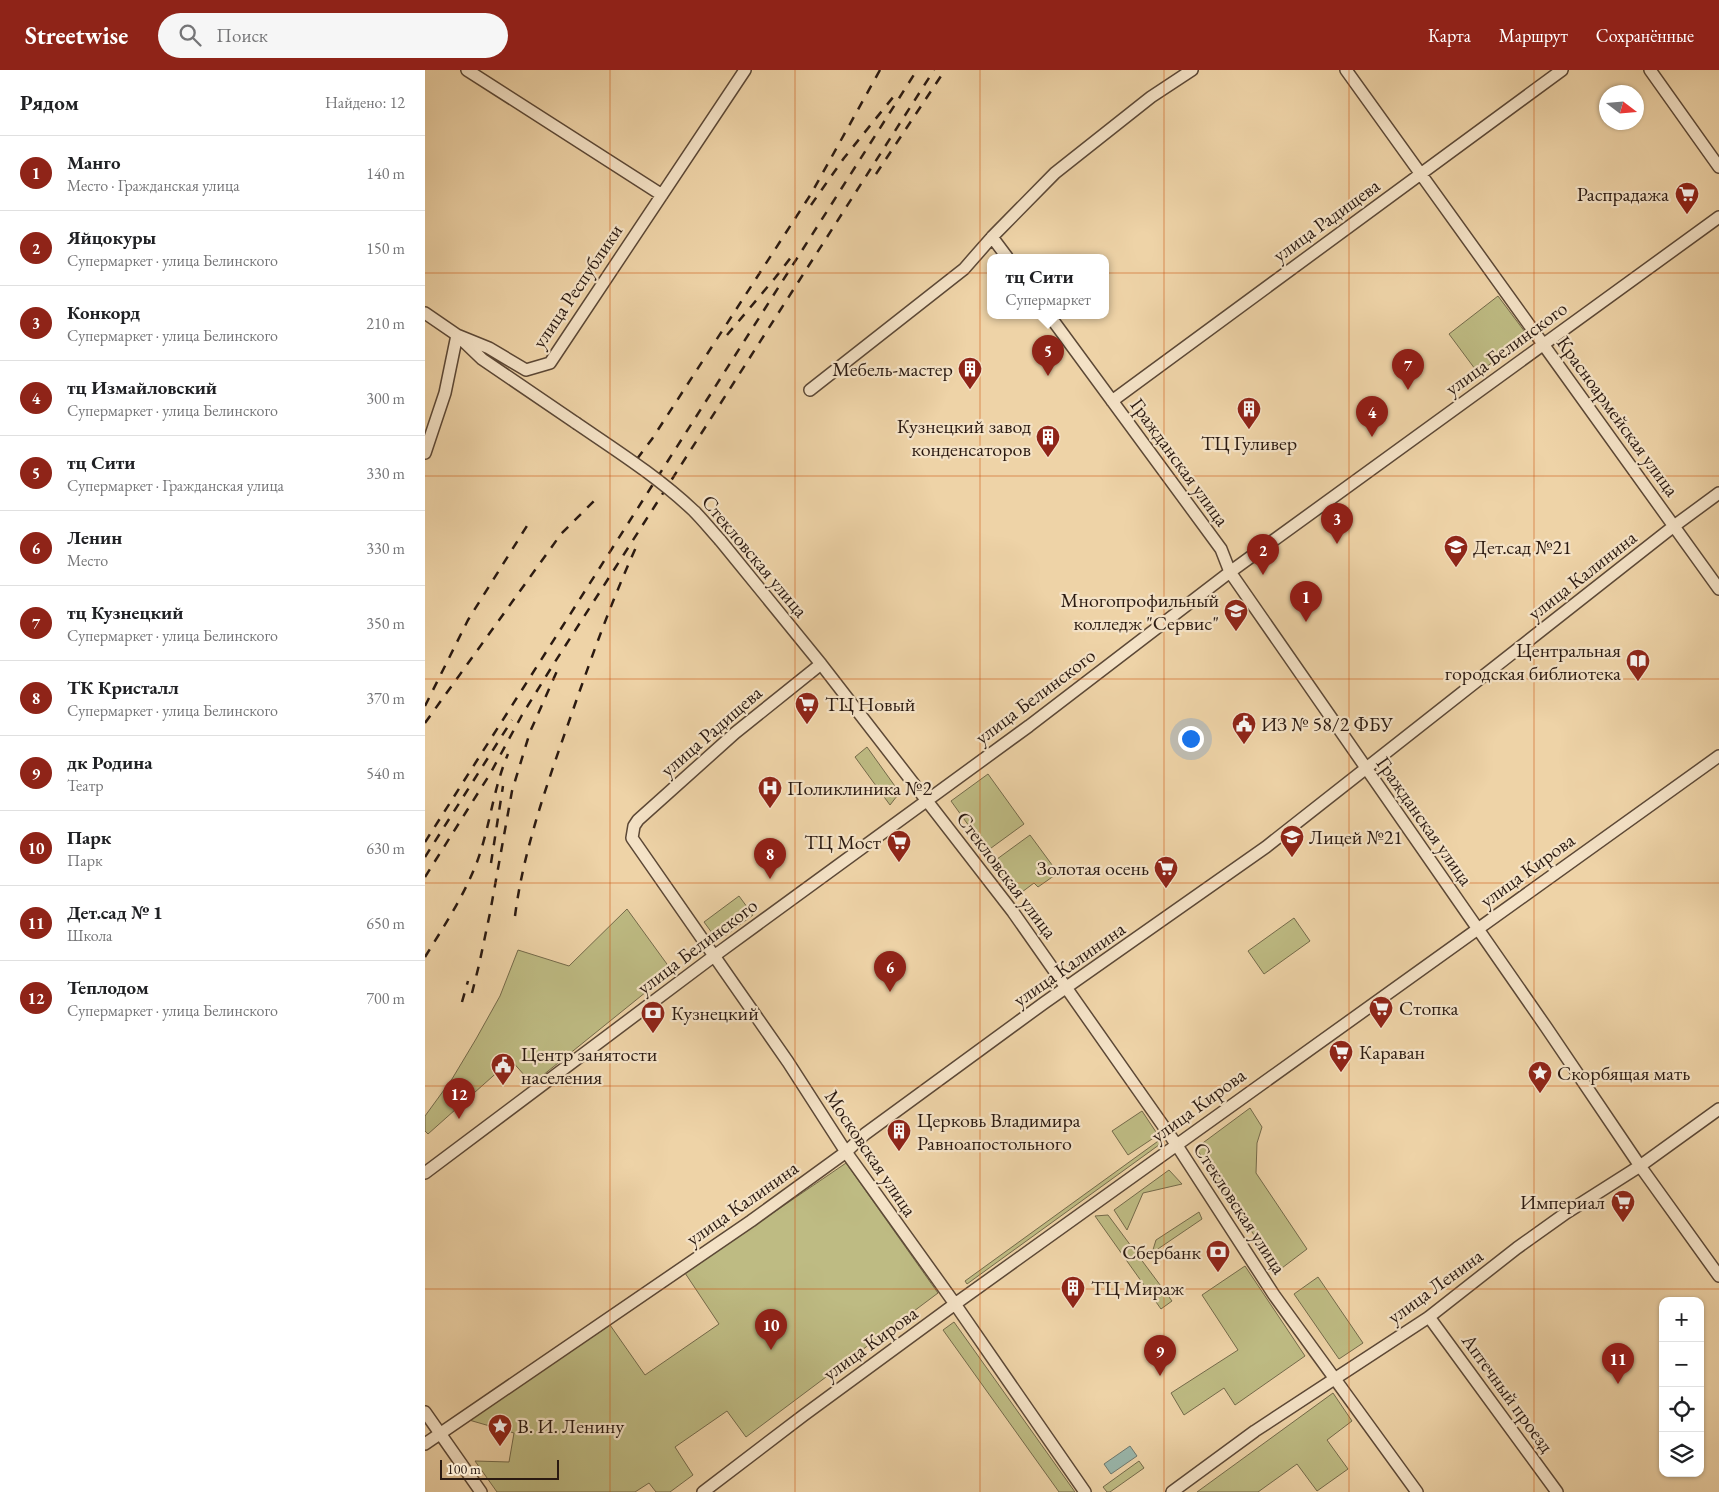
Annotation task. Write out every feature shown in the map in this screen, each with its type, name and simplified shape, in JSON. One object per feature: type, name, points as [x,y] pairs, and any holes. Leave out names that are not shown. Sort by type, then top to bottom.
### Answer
[{"type":"street","points":[[467,70],[662,195]]},
{"type":"street","name":"улица Республики","points":[[457,335],[489,348],[526,370],[550,363],[745,70]]},
{"type":"street","points":[[810,390],[965,270],[992,237],[1055,173],[1151,97],[1192,70]]},
{"type":"street","name":"Красноармейская улица","points":[[1346,70],[1719,589]]},
{"type":"street","name":"улица Радищева","points":[[1112,401],[1562,70]]},
{"type":"street","points":[[1650,70],[1719,167]]},
{"type":"street","name":"улица Белинского","points":[[425,1173],[926,799],[1029,726],[1230,572],[1719,217]]},
{"type":"street","points":[[992,237],[1005,254]]},
{"type":"street","points":[[425,313],[457,335],[445,393],[425,453]]},
{"type":"street","name":"Гражданская улица","points":[[1052,319],[1221,549],[1230,572],[1640,1166],[1719,1276]]},
{"type":"street","name":"Стекловская улица","points":[[457,335],[482,359],[648,472],[696,512],[821,664],[1013,912],[1176,1144],[1274,1295],[1417,1492]]},
{"type":"street","name":"улица Калинина","points":[[425,1444],[743,1226],[846,1152],[865,1134],[1066,988],[1266,847],[1674,526],[1719,493]]},
{"type":"street","name":"улица Радищева","points":[[632,832],[638,820],[735,732],[821,664]]},
{"type":"street","name":"улица Кирова","points":[[703,1492],[955,1304],[1719,756]]},
{"type":"street","name":"Московская улица","points":[[632,832],[634,843],[788,1062],[846,1152],[955,1304],[1085,1492]]},
{"type":"street","name":"улица Ленина","points":[[1172,1492],[1255,1431],[1333,1378],[1429,1317],[1533,1236],[1640,1166],[1719,1109]]},
{"type":"street","name":"Аптечный проезд","points":[[1429,1317],[1557,1492]]},
{"type":"street","points":[[425,1412],[481,1492]]},
{"type":"shaded area","points":[[1498,296],[1528,336],[1478,373],[1449,334]]},
{"type":"shaded area","points":[[867,747],[897,789],[897,796],[890,805],[855,757]]},
{"type":"shaded area","points":[[988,774],[1024,824],[987,851],[951,801]]},
{"type":"shaded area","points":[[1030,835],[1058,873],[1038,887],[1034,883],[1018,895],[993,862]]},
{"type":"shaded area","points":[[739,896],[753,915],[718,941],[704,922]]},
{"type":"shaded area","points":[[627,909],[672,971],[532,1084],[511,1060],[428,1134],[425,1131],[425,1116],[452,1079],[476,1039],[500,996],[518,950],[569,966]]},
{"type":"shaded area","points":[[1294,918],[1310,941],[1264,974],[1248,951]]},
{"type":"shaded area","points":[[1250,1108],[1262,1127],[1257,1143],[1256,1173],[1307,1249],[1278,1271],[1196,1148]]},
{"type":"shaded area","points":[[1142,1111],[1158,1135],[1128,1155],[1112,1131]]},
{"type":"shaded area","points":[[1161,1139],[1163,1142],[967,1284],[965,1281]]},
{"type":"shaded area","points":[[846,1163],[938,1293],[746,1437],[727,1411],[675,1447],[693,1475],[670,1492],[656,1492],[649,1483],[635,1492],[497,1492],[475,1461],[509,1462],[514,1433],[469,1420],[610,1325],[645,1375],[719,1324],[685,1273]]},
{"type":"shaded area","points":[[1169,1170],[1182,1184],[1143,1193],[1127,1230],[1114,1210]]},
{"type":"shaded area","points":[[1199,1212],[1202,1219],[1152,1253],[1156,1240]]},
{"type":"shaded area","points":[[1108,1215],[1172,1301],[1161,1309],[1095,1216]]},
{"type":"shaded area","points":[[1245,1266],[1305,1356],[1235,1405],[1224,1388],[1184,1415],[1171,1393],[1238,1350],[1202,1295]]},
{"type":"shaded area","points":[[1318,1277],[1363,1343],[1339,1359],[1294,1294]]},
{"type":"shaded area","points":[[954,1322],[1075,1492],[1059,1492],[943,1330]]},
{"type":"shaded area","points":[[1333,1393],[1352,1421],[1327,1440],[1348,1469],[1317,1491],[1297,1464],[1258,1492],[1197,1492]]},
{"type":"shaded area","points":[[1130,1446],[1137,1456],[1111,1474],[1104,1464]]},
{"type":"shaded area","points":[[1139,1461],[1144,1468],[1110,1492],[1107,1492],[1103,1487]]},
{"type":"railway","points":[[637,459],[652,439],[811,194],[880,70]]},
{"type":"railway","points":[[425,842],[917,70]]},
{"type":"railway","points":[[425,877],[490,774],[522,715],[553,665],[934,70]]},
{"type":"railway","points":[[876,174],[945,70]]},
{"type":"railway","points":[[811,205],[844,158],[894,96]]},
{"type":"railway","points":[[727,335],[792,256]]},
{"type":"railway","points":[[425,723],[561,534],[599,496]]},
{"type":"railway","points":[[425,706],[468,620],[530,521]]},
{"type":"railway","points":[[515,916],[523,869],[550,776],[600,636],[638,543]]},
{"type":"railway","points":[[472,993],[490,913],[512,791],[530,732],[557,671]]},
{"type":"railway","points":[[425,857],[512,720]]},
{"type":"railway","points":[[425,957],[460,899],[472,875],[508,754]]},
{"type":"railway","points":[[491,863],[503,786]]},
{"type":"railway","points":[[462,1002],[468,981]]},
{"type":"place","name":"Распрадажа","points":[[1687,215]]},
{"type":"place","name":"тц Сити","points":[[1048,376]]},
{"type":"place","name":"Мебель-мастер","points":[[970,390]]},
{"type":"place","name":"тц Кузнецкий","points":[[1408,390]]},
{"type":"place","name":"ТЦ Гуливер","points":[[1249,430]]},
{"type":"place","name":"тц Измайловский","points":[[1372,437]]},
{"type":"place","name":"Кузнецкий завод конденсаторов","points":[[1048,458]]},
{"type":"place","name":"Конкорд","points":[[1337,544]]},
{"type":"place","name":"Дет.сад №21","points":[[1456,568]]},
{"type":"place","name":"Яйцокуры","points":[[1263,575]]},
{"type":"place","name":"Манго","points":[[1306,622]]},
{"type":"place","name":"Многопрофильный колледж \"Сервис\"","points":[[1236,632]]},
{"type":"place","name":"Центральная городская библиотека","points":[[1638,682]]},
{"type":"place","name":"ТЦ Новый","points":[[807,725]]},
{"type":"place","name":"ИЗ № 58/2 ФБУ","points":[[1244,745]]},
{"type":"place","name":"Поликлиника №2","points":[[770,809]]},
{"type":"place","name":"Лицей №21","points":[[1292,858]]},
{"type":"place","name":"ТЦ Мост","points":[[899,863]]},
{"type":"place","name":"ТК Кристалл","points":[[770,879]]},
{"type":"place","name":"Золотая осень","points":[[1166,889]]},
{"type":"place","name":"Ленин","points":[[890,992]]},
{"type":"place","name":"Стопка","points":[[1381,1029]]},
{"type":"place","name":"Кузнецкий","points":[[653,1034]]},
{"type":"place","name":"Караван","points":[[1341,1073]]},
{"type":"place","name":"Центр занятости населения","points":[[503,1086]]},
{"type":"place","name":"Скорбящая мать","points":[[1540,1094]]},
{"type":"place","name":"Теплодом","points":[[459,1119]]},
{"type":"place","name":"Церковь Владимира Равноапостольного","points":[[899,1152]]},
{"type":"place","name":"Империал","points":[[1623,1223]]},
{"type":"place","name":"Сбербанк","points":[[1218,1273]]},
{"type":"place","name":"ТЦ Мираж","points":[[1073,1309]]},
{"type":"place","name":"Парк","points":[[771,1350]]},
{"type":"place","name":"дк Родина","points":[[1160,1376]]},
{"type":"place","name":"Дет.сад № 1","points":[[1618,1384]]},
{"type":"place","name":"В. И. Ленину","points":[[500,1447]]}]
